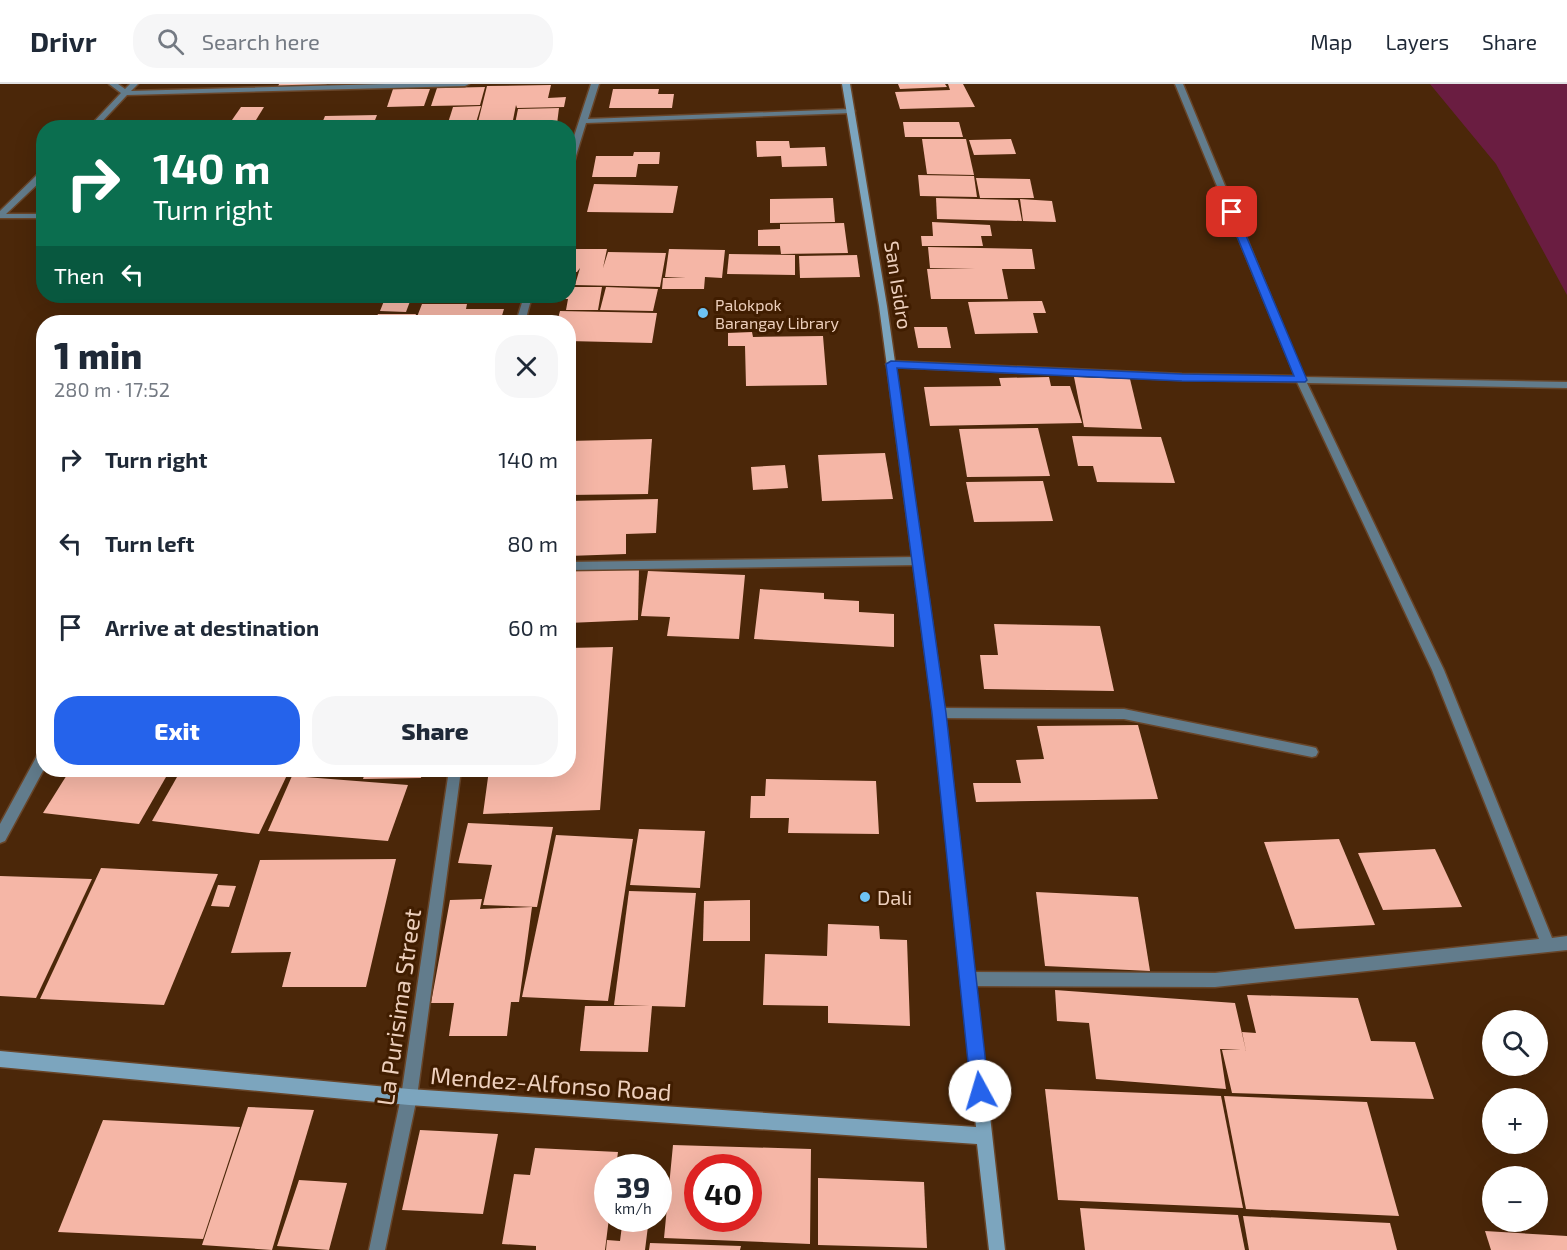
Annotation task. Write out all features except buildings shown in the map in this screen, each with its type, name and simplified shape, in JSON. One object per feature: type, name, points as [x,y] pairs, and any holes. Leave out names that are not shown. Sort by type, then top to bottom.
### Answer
[{"type":"street","points":[[113,84],[126,93],[465,84]]},
{"type":"street","points":[[99,120],[134,84]]},
{"type":"street","points":[[576,145],[595,84]]},
{"type":"street","name":"San Isidro","points":[[846,84],[891,364],[939,713],[984,1136]]},
{"type":"street","points":[[1179,84],[1301,380],[1438,670],[1548,945]]},
{"type":"street","points":[[584,121],[851,111]]},
{"type":"street","points":[[0,215],[36,181]]},
{"type":"street","points":[[0,215],[36,216]]},
{"type":"street","points":[[891,364],[1182,377],[1567,385]]},
{"type":"street","points":[[576,566],[917,561]]},
{"type":"street","points":[[939,713],[1125,714],[1312,752]]},
{"type":"street","points":[[0,837],[36,771]]},
{"type":"street","name":"La Purisima Street","points":[[377,1250],[409,1097],[454,777]]},
{"type":"street","points":[[968,979],[1215,981],[1567,943]]},
{"type":"street","name":"Mendez-Alfonso Road","points":[[0,1059],[409,1097],[984,1136]]},
{"type":"street","points":[[984,1136],[997,1250]]},
{"type":"shaded area","points":[[1430,84],[1567,84],[1567,295],[1496,164]]},
{"type":"place","name":"Palokpok Barangay Library","points":[[703,313]]},
{"type":"place","name":"Dali","points":[[865,897]]},
{"type":"route","points":[[980,1091],[939,713],[891,364],[1301,380],[1232,212]]}]
